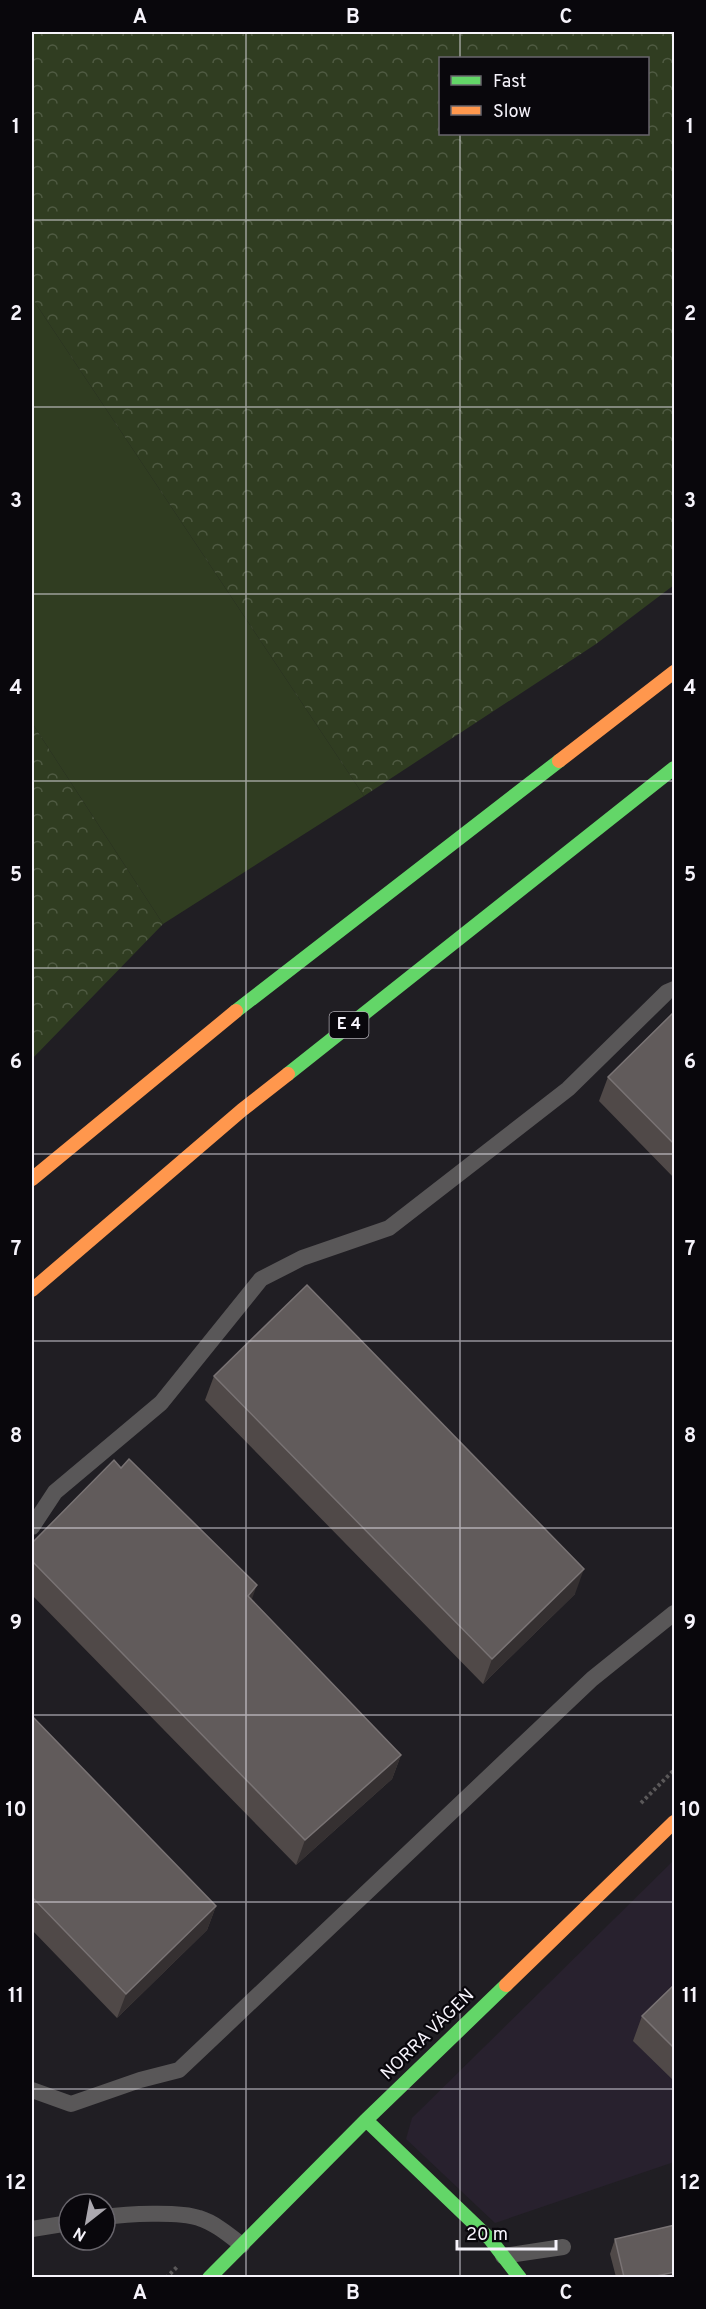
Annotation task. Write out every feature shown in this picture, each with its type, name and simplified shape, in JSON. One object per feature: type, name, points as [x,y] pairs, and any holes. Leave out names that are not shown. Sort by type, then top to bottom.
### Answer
[{"type":"main road","points":[[32,1179],[197,1041],[675,672]]},
{"type":"main road","name":"E 4","points":[[32,1290],[242,1110],[675,768]]},
{"type":"main road","name":"NORRA VÄGEN","points":[[209,2277],[366,2120],[675,1822]]},
{"type":"main road","points":[[366,2120],[490,2239],[520,2277]]},
{"type":"lane","points":[[32,1527],[55,1492],[161,1403],[261,1279],[302,1258],[389,1228],[568,1089],[667,992],[675,989]]},
{"type":"lane","points":[[32,2090],[70,2104],[140,2080],[179,2070],[592,1679],[675,1612]]},
{"type":"lane","points":[[117,2217],[181,2215],[199,2218],[218,2227],[242,2245]]},
{"type":"lane","points":[[32,2229],[57,2225]]},
{"type":"lane","points":[[503,2256],[563,2247]]},
{"type":"shaded area","points":[[674,1860],[674,2162],[495,2223],[406,2139],[412,2118]]},
{"type":"green space","points":[[32,32],[674,32],[674,585],[596,644],[364,796],[32,298]]},
{"type":"green space","points":[[32,298],[364,796],[163,924],[32,723]]},
{"type":"green space","points":[[32,723],[163,924],[32,1059]]},
{"type":"building","points":[[675,1011],[675,1145],[608,1077]]},
{"type":"building","points":[[307,1285],[584,1569],[492,1659],[214,1376]]},
{"type":"building","points":[[129,1459],[257,1585],[248,1596],[401,1755],[305,1840],[32,1561],[32,1543],[114,1460],[121,1468]]},
{"type":"building","points":[[32,1716],[216,1906],[126,1994],[32,1897]]},
{"type":"building","points":[[675,1984],[675,2049],[642,2016]]},
{"type":"building","points":[[675,2225],[675,2272],[652,2277],[624,2277],[615,2239]]},
{"type":"traffic: fast","points":[[236,1011],[559,761]]},
{"type":"traffic: fast","points":[[288,1074],[674,768]]},
{"type":"traffic: fast","points":[[209,2278],[366,2120],[506,1985]]},
{"type":"traffic: fast","points":[[366,2120],[490,2239],[520,2278]]},
{"type":"traffic: slow","points":[[559,761],[674,672]]},
{"type":"traffic: slow","points":[[32,1179],[236,1011]]},
{"type":"traffic: slow","points":[[32,1290],[242,1110],[288,1074]]},
{"type":"traffic: slow","points":[[506,1985],[674,1822]]}]
